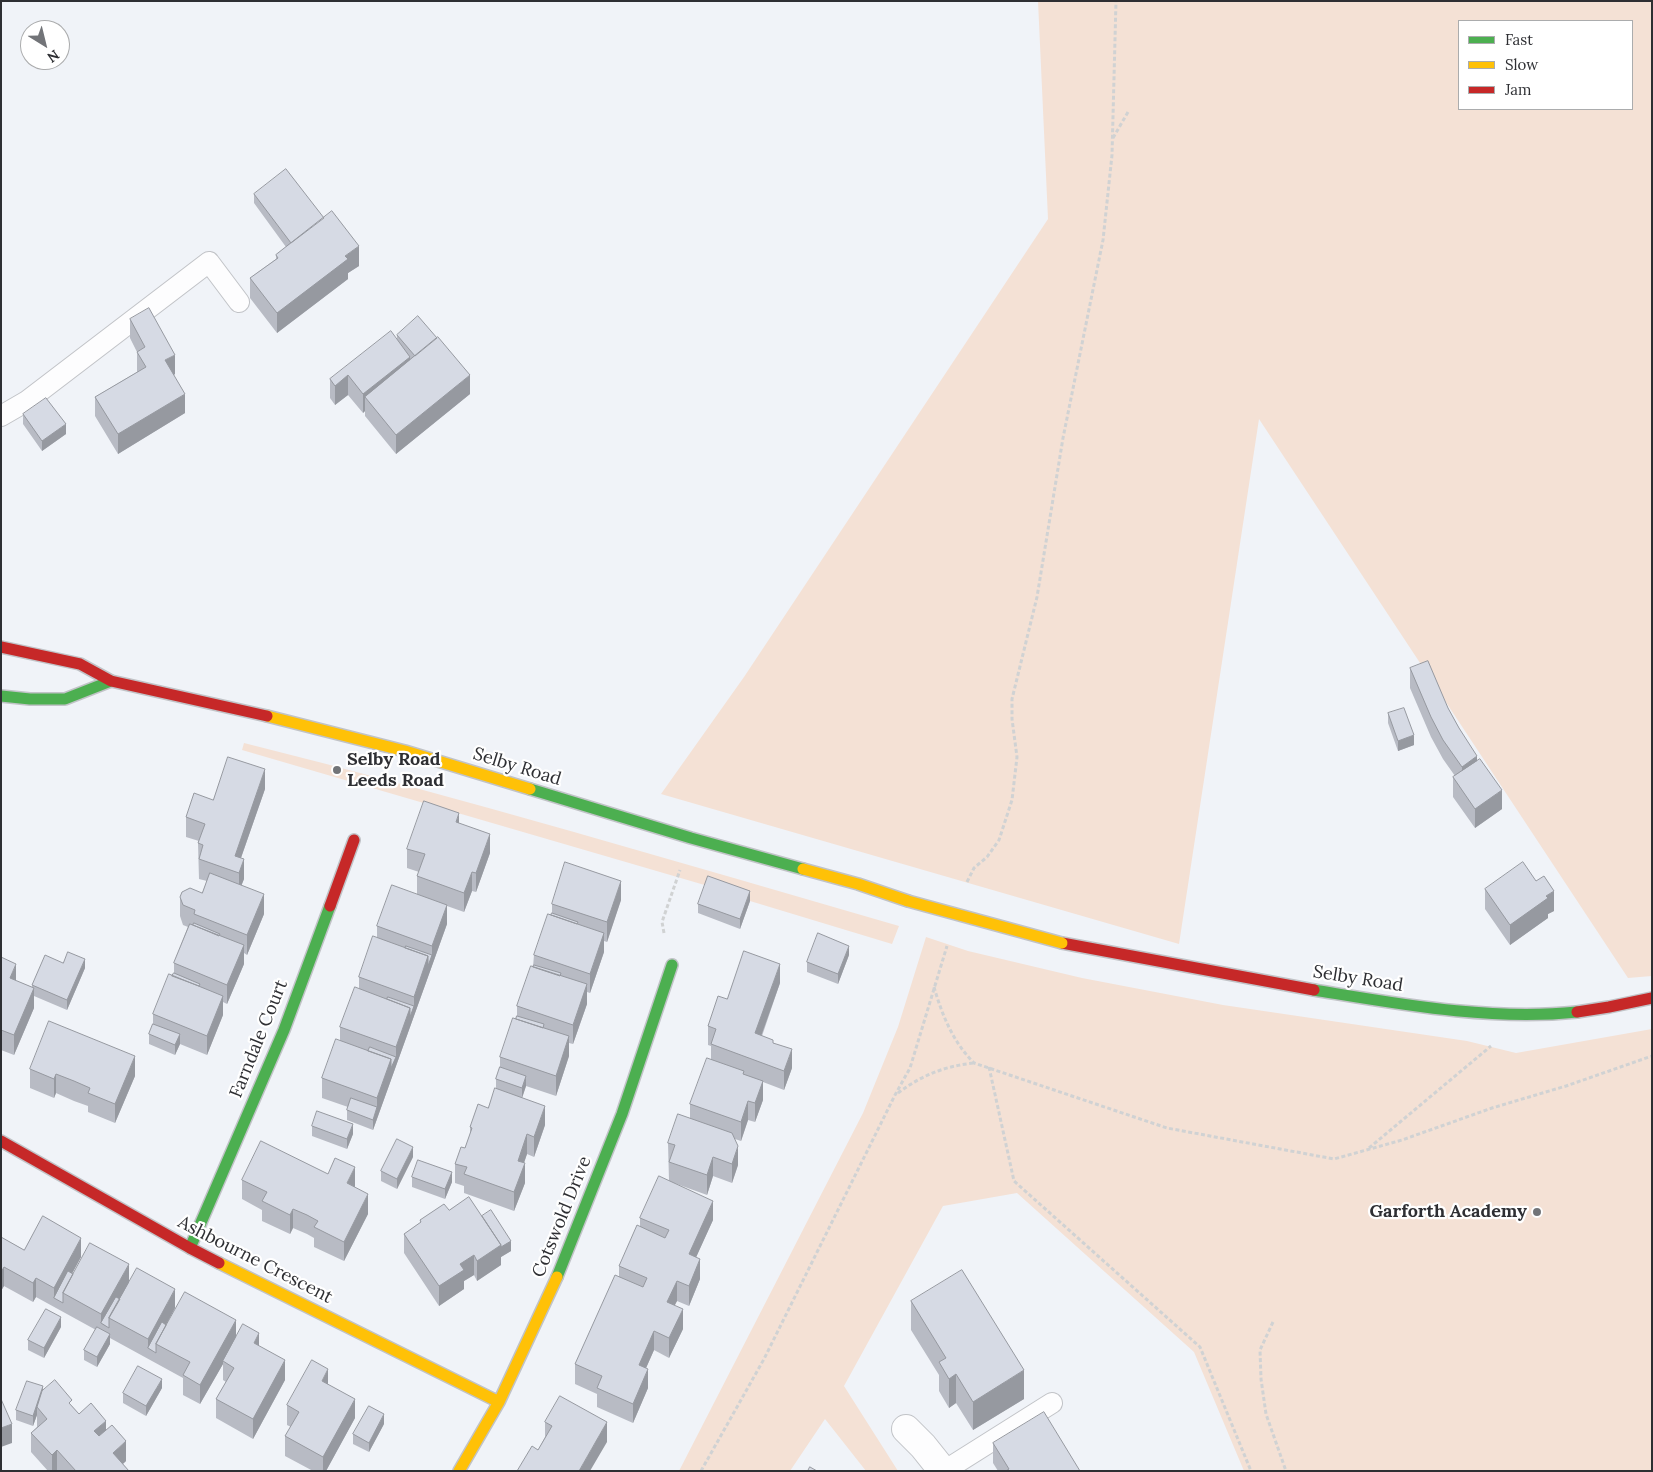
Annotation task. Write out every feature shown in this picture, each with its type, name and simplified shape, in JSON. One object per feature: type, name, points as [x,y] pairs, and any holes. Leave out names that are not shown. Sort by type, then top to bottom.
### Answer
[{"type":"main road","name":"Selby Road","points":[[1,647],[80,664],[111,682],[249,711],[406,751],[691,838],[858,884],[908,901],[1062,943],[1174,966],[1390,1002],[1479,1012],[1530,1014],[1583,1011],[1652,998]]},
{"type":"main road","points":[[1,696],[30,699],[65,699],[111,682]]},
{"type":"main road","name":"Farndale Court","points":[[190,1248],[284,1030],[354,840]]},
{"type":"main road","name":"Cotswold Drive","points":[[459,1471],[499,1402],[565,1260],[622,1114],[672,965]]},
{"type":"main road","name":"Ashbourne Crescent","points":[[1,1141],[190,1248],[499,1402]]},
{"type":"street","points":[[906,1429],[944,1471]]},
{"type":"lane","points":[[1,416],[27,401],[209,262],[239,302]]},
{"type":"lane","points":[[944,1471],[1052,1402]]},
{"type":"path","points":[[966,883],[974,868],[987,857],[1000,840],[1012,800],[1017,757],[1012,719],[1012,700],[1037,597],[1063,438],[1103,240],[1112,139],[1116,1]]},
{"type":"path","points":[[1112,139],[1128,112]]},
{"type":"path","points":[[672,965],[662,922],[691,838]]},
{"type":"path","points":[[701,1471],[764,1360],[895,1094],[910,1068],[948,940]]},
{"type":"path","points":[[934,987],[941,1011],[963,1052],[974,1063]]},
{"type":"path","points":[[1367,1150],[1530,1014]]},
{"type":"path","points":[[895,1094],[910,1083],[931,1073],[955,1064],[974,1063],[1168,1128],[1334,1159],[1402,1140],[1492,1108],[1566,1086],[1652,1056]]},
{"type":"path","points":[[989,1067],[1014,1181],[1200,1347],[1251,1471]]},
{"type":"path","points":[[1272,1322],[1260,1350],[1261,1380],[1266,1414],[1286,1471]]},
{"type":"shaded area","points":[[1038,1],[1652,1],[1652,976],[1628,978],[1259,419],[1179,944],[661,794],[744,677],[1048,219]]},
{"type":"shaded area","points":[[244,743],[490,808],[899,926],[892,944],[750,901],[708,886],[242,750]]},
{"type":"shaded area","points":[[926,937],[968,951],[1082,978],[1223,1005],[1467,1041],[1516,1053],[1652,1029],[1652,1471],[1244,1471],[1194,1352],[1017,1193],[943,1206],[844,1386],[898,1471],[866,1471],[825,1419],[790,1471],[679,1471],[863,1113],[898,1027]]},
{"type":"building","points":[[286,169],[324,218],[291,243],[254,194]]},
{"type":"building","points":[[332,211],[359,246],[345,256],[348,259],[277,313],[250,278],[278,258],[276,255]]},
{"type":"building","points":[[149,308],[175,355],[165,360],[185,394],[118,434],[95,397],[146,367],[137,352],[145,347],[130,319]]},
{"type":"building","points":[[418,316],[437,338],[415,356],[397,335]]},
{"type":"building","points":[[391,331],[410,357],[363,394],[348,375],[335,386],[330,379]]},
{"type":"building","points":[[438,337],[470,375],[396,435],[365,397]]},
{"type":"building","points":[[46,398],[66,424],[42,441],[23,414]]},
{"type":"building","points":[[1428,661],[1448,708],[1477,756],[1462,767],[1443,740],[1410,668]]},
{"type":"building","points":[[1404,708],[1414,735],[1398,741],[1388,713]]},
{"type":"building","points":[[228,757],[265,769],[235,856],[244,859],[239,873],[199,859],[203,845],[198,843],[205,824],[186,817],[194,793],[213,800]]},
{"type":"building","points":[[1480,759],[1502,790],[1475,809],[1453,777]]},
{"type":"building","points":[[424,801],[459,813],[456,822],[490,834],[476,873],[472,872],[464,893],[417,876],[425,854],[407,849]]},
{"type":"building","points":[[565,862],[621,881],[607,922],[552,904]]},
{"type":"building","points":[[1523,862],[1536,881],[1544,876],[1554,891],[1546,896],[1548,898],[1510,925],[1485,889]]},
{"type":"building","points":[[210,873],[264,894],[247,935],[194,914],[195,910],[183,905],[180,897],[182,892],[190,888],[202,893]]},
{"type":"building","points":[[708,876],[750,891],[740,919],[698,904]]},
{"type":"building","points":[[392,885],[447,905],[432,946],[377,926]]},
{"type":"building","points":[[552,913],[578,922],[577,924],[551,915]]},
{"type":"building","points":[[548,914],[604,933],[590,974],[534,955]]},
{"type":"building","points":[[194,923],[220,934],[219,936],[193,925]]},
{"type":"building","points":[[190,924],[244,945],[227,985],[174,963]]},
{"type":"building","points":[[818,933],[849,946],[838,974],[807,962]]},
{"type":"building","points":[[373,936],[428,956],[414,997],[359,977]]},
{"type":"building","points":[[406,946],[432,955],[428,966],[428,956],[405,948]]},
{"type":"building","points":[[744,951],[780,964],[755,1033],[773,1040],[773,1043],[792,1049],[784,1071],[711,1044],[716,1029],[708,1026],[718,996],[727,999]]},
{"type":"building","points":[[68,952],[85,959],[67,1000],[32,985],[45,955],[63,963]]},
{"type":"building","points":[[1,957],[16,964],[10,978],[34,988],[14,1035],[1,1030]]},
{"type":"building","points":[[534,965],[561,973],[560,976],[533,967]]},
{"type":"building","points":[[531,966],[587,984],[573,1025],[517,1006]]},
{"type":"building","points":[[174,973],[200,984],[199,986],[172,976]]},
{"type":"building","points":[[169,974],[223,996],[207,1036],[153,1014]]},
{"type":"building","points":[[355,987],[410,1008],[396,1047],[340,1027]]},
{"type":"building","points":[[388,997],[414,1006],[410,1017],[410,1008],[387,999]]},
{"type":"building","points":[[517,1016],[544,1024],[543,1028],[516,1019]]},
{"type":"building","points":[[513,1018],[569,1036],[556,1076],[500,1057]]},
{"type":"building","points":[[49,1021],[135,1056],[115,1104],[88,1093],[90,1088],[74,1081],[56,1074],[54,1079],[30,1069]]},
{"type":"building","points":[[153,1024],[180,1034],[175,1045],[149,1034]]},
{"type":"building","points":[[336,1039],[391,1059],[377,1098],[322,1078]]},
{"type":"building","points":[[370,1047],[396,1057],[391,1068],[391,1059],[368,1051]]},
{"type":"building","points":[[707,1058],[744,1071],[743,1074],[763,1081],[755,1103],[748,1101],[741,1122],[690,1104]]},
{"type":"building","points":[[500,1067],[526,1076],[522,1088],[496,1079]]},
{"type":"building","points":[[495,1088],[545,1106],[534,1137],[527,1134],[518,1161],[525,1163],[514,1192],[464,1174],[467,1167],[455,1164],[461,1147],[465,1148],[478,1104],[488,1108]]},
{"type":"building","points":[[351,1098],[377,1107],[373,1120],[347,1110]]},
{"type":"building","points":[[317,1111],[353,1124],[347,1139],[312,1126]]},
{"type":"building","points":[[678,1114],[732,1133],[738,1146],[732,1164],[713,1157],[707,1175],[669,1162],[675,1145],[668,1143]]},
{"type":"building","points":[[397,1139],[413,1147],[397,1179],[381,1171]]},
{"type":"building","points":[[261,1141],[328,1174],[335,1158],[355,1167],[347,1183],[368,1194],[344,1242],[314,1227],[318,1221],[307,1215],[293,1209],[290,1215],[262,1201],[267,1192],[242,1180]]},
{"type":"building","points":[[418,1160],[452,1172],[445,1189],[412,1177]]},
{"type":"building","points":[[659,1176],[713,1201],[689,1254],[700,1259],[689,1286],[677,1281],[667,1302],[683,1309],[669,1338],[654,1331],[639,1365],[648,1369],[633,1404],[597,1388],[602,1376],[575,1364],[615,1275],[643,1287],[647,1278],[619,1266],[637,1225],[665,1238],[669,1230],[640,1218]]},
{"type":"building","points":[[469,1197],[501,1245],[477,1261],[474,1255],[460,1264],[464,1270],[439,1286],[404,1234],[421,1222],[420,1220],[444,1204],[449,1210]]},
{"type":"building","points":[[491,1210],[511,1241],[501,1247],[482,1216]]},
{"type":"building","points":[[43,1216],[81,1238],[54,1288],[36,1278],[33,1283],[4,1267],[1,1272],[1,1237],[24,1250]]},
{"type":"building","points":[[90,1243],[129,1264],[101,1314],[63,1293]]},
{"type":"building","points":[[137,1268],[175,1289],[148,1339],[109,1318]]},
{"type":"building","points":[[962,1270],[1024,1370],[973,1402],[956,1374],[949,1379],[939,1362],[946,1358],[911,1301]]},
{"type":"building","points":[[68,1271],[73,1274],[63,1293],[63,1303],[54,1298]]},
{"type":"building","points":[[185,1292],[236,1320],[200,1385],[183,1375],[190,1362],[156,1344]]},
{"type":"building","points":[[116,1297],[120,1299],[109,1318],[109,1328],[101,1323]]},
{"type":"building","points":[[46,1309],[61,1317],[44,1348],[28,1340]]},
{"type":"building","points":[[162,1322],[166,1325],[156,1344],[156,1353],[148,1348]]},
{"type":"building","points":[[243,1324],[259,1333],[254,1343],[285,1360],[253,1419],[216,1399],[234,1368],[223,1361]]},
{"type":"building","points":[[97,1327],[110,1334],[97,1357],[84,1350]]},
{"type":"building","points":[[312,1360],[328,1369],[322,1381],[355,1399],[323,1457],[285,1436],[299,1412],[287,1405]]},
{"type":"building","points":[[138,1366],[162,1379],[146,1406],[123,1393]]},
{"type":"building","points":[[55,1380],[72,1400],[69,1403],[79,1414],[91,1403],[106,1421],[94,1431],[99,1436],[112,1425],[126,1441],[113,1453],[129,1471],[76,1471],[57,1450],[52,1455],[31,1433],[47,1419],[37,1407],[42,1391]]},
{"type":"building","points":[[27,1381],[43,1386],[33,1416],[16,1410]]},
{"type":"building","points":[[560,1396],[607,1422],[579,1471],[517,1471],[532,1446],[538,1450],[552,1426],[545,1422]]},
{"type":"building","points":[[1,1399],[12,1424],[1,1428]]},
{"type":"building","points":[[369,1406],[384,1414],[369,1443],[353,1434]]},
{"type":"building","points":[[1044,1412],[1080,1471],[1006,1471],[1009,1469],[993,1443]]},
{"type":"building","points":[[810,1467],[817,1471],[808,1471]]},
{"type":"traffic: fast","points":[[1,696],[30,699],[65,699],[111,681]]},
{"type":"traffic: fast","points":[[530,789],[691,838],[803,869]]},
{"type":"traffic: fast","points":[[190,1248],[284,1030],[330,906]]},
{"type":"traffic: fast","points":[[557,1277],[622,1114],[672,965]]},
{"type":"traffic: fast","points":[[1314,990],[1445,1010],[1478,1013],[1544,1014],[1577,1012]]},
{"type":"traffic: slow","points":[[267,716],[405,751],[530,789]]},
{"type":"traffic: slow","points":[[803,869],[858,884],[908,901]]},
{"type":"traffic: slow","points":[[908,901],[1062,943]]},
{"type":"traffic: slow","points":[[219,1263],[499,1402]]},
{"type":"traffic: slow","points":[[459,1471],[499,1402],[557,1277]]},
{"type":"traffic: jam","points":[[1,647],[80,664],[111,681],[267,716]]},
{"type":"traffic: jam","points":[[330,906],[354,840]]},
{"type":"traffic: jam","points":[[1062,943],[1314,990]]},
{"type":"traffic: jam","points":[[1577,1012],[1652,998]]},
{"type":"traffic: jam","points":[[1,1141],[219,1263]]},
{"type":"place","name":"Selby Road Leeds Road","points":[[337,770]]},
{"type":"place","name":"Garforth Academy","points":[[1537,1212]]}]
